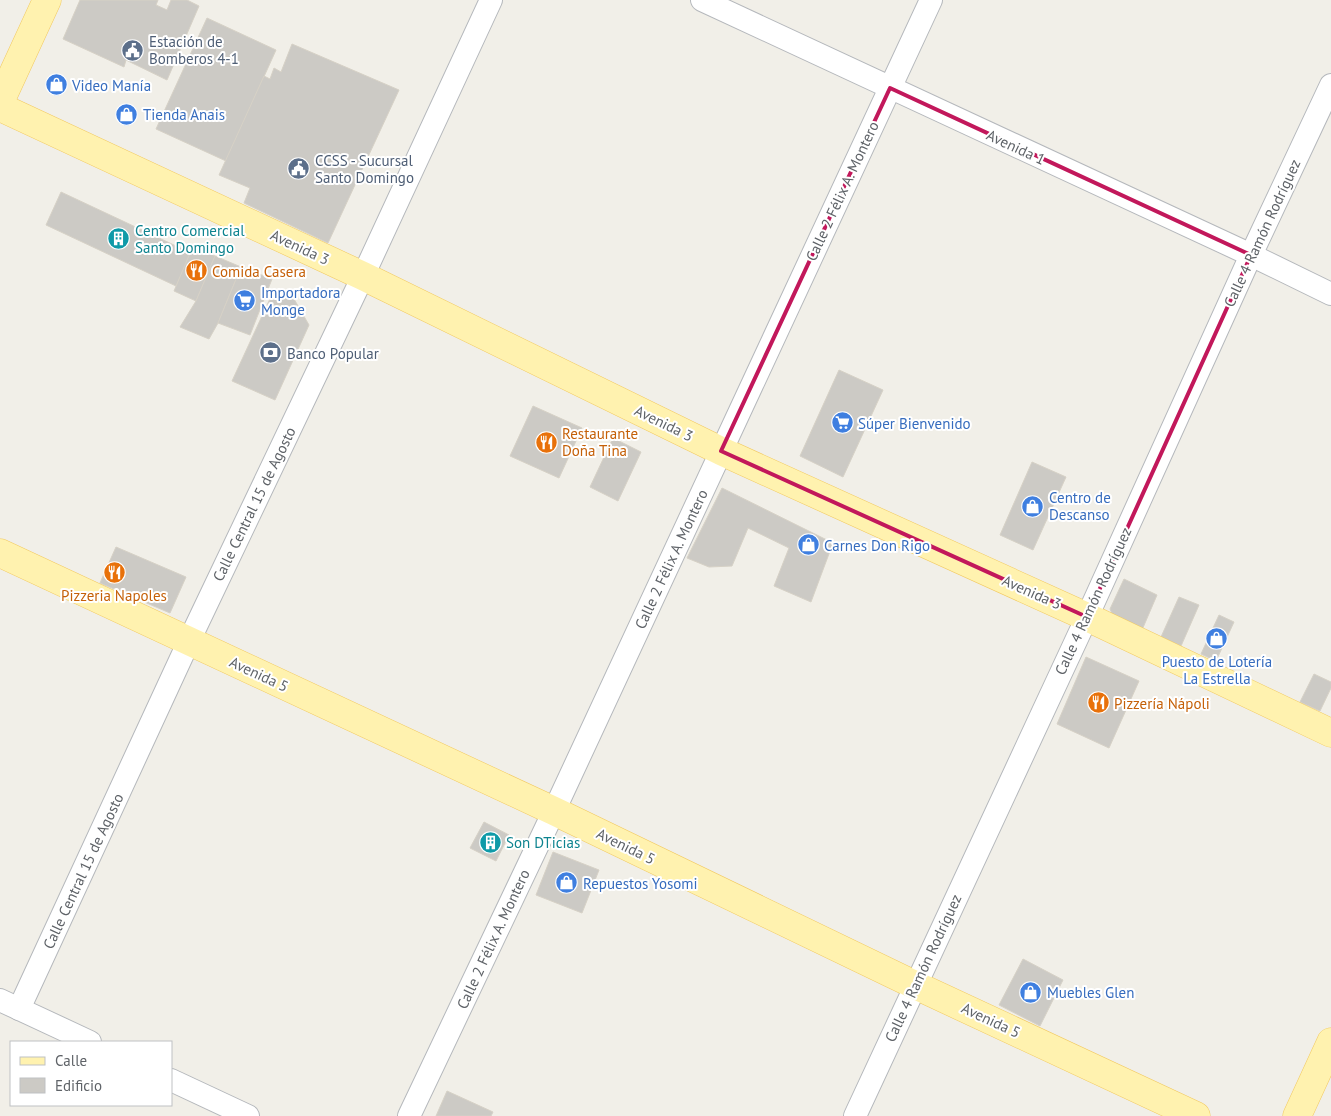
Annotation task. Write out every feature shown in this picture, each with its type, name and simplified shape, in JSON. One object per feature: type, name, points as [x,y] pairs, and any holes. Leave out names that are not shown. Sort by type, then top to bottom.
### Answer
[{"type":"main road","points":[[0,102],[47,0]]},
{"type":"main road","name":"Avenida 3","points":[[0,107],[363,276],[721,451],[1087,617],[1331,734]]},
{"type":"main road","name":"Avenida 5","points":[[0,553],[554,811],[915,985],[1196,1116]]},
{"type":"main road","points":[[1297,1116],[1331,1042]]},
{"type":"street","name":"Calle Central 15 de Agosto","points":[[10,1004],[189,641],[363,276],[491,0]]},
{"type":"street","name":"Avenida 1","points":[[702,0],[1331,294]]},
{"type":"street","name":"Calle 2 Félix A. Montero","points":[[409,1116],[554,811],[931,0]]},
{"type":"street","name":"Calle 4 Ramón Rodríguez","points":[[855,1116],[1331,85]]},
{"type":"street","points":[[10,1004],[88,1041]]},
{"type":"street","points":[[172,1080],[248,1116]]},
{"type":"highlighted area","points":[[890,88],[1251,255],[1087,617],[721,451]]},
{"type":"building","name":"Estación de Bomberos 4-1","points":[[80,0],[158,0],[156,5],[167,10],[171,0],[187,0],[199,6],[167,80],[126,60],[124,67],[63,39]]},
{"type":"building","points":[[207,18],[276,50],[226,161],[156,129]]},
{"type":"building","points":[[292,44],[399,90],[328,243],[244,203],[250,188],[219,175],[264,76],[270,79],[274,68],[281,72]]},
{"type":"building","name":"Centro Comercial Santo Domingo","points":[[61,192],[191,253],[176,286],[46,225]]},
{"type":"building","name":"Comida Casera","points":[[193,246],[215,256],[196,301],[174,291]]},
{"type":"building","points":[[215,256],[241,267],[218,323],[209,339],[180,327],[196,301]]},
{"type":"building","name":"Importadora Monge","points":[[241,267],[272,279],[250,335],[218,323]]},
{"type":"building","name":"Banco Popular","points":[[274,290],[294,299],[309,325],[275,400],[232,381]]},
{"type":"building","name":"Súper Bienvenido","points":[[839,370],[883,390],[843,477],[800,456]]},
{"type":"building","name":"Restaurante Doña Tina","points":[[533,406],[582,428],[559,478],[510,456]]},
{"type":"building","points":[[613,438],[641,452],[618,501],[590,487]]},
{"type":"building","name":"Centro de Descanso","points":[[1032,462],[1066,477],[1033,550],[1000,535]]},
{"type":"building","name":"Carnes Don Rigo","points":[[722,488],[833,543],[811,602],[774,586],[789,548],[748,528],[732,566],[709,567],[687,558]]},
{"type":"building","points":[[116,547],[186,577],[170,613],[100,583]]},
{"type":"building","points":[[1124,579],[1157,595],[1142,630],[1114,618],[1110,609]]},
{"type":"building","points":[[1179,597],[1199,605],[1181,646],[1161,637]]},
{"type":"building","name":"Puesto de Lotería La Estrella","points":[[1219,615],[1234,622],[1216,661],[1201,654]]},
{"type":"building","name":"Pizzería Nápoli","points":[[1086,657],[1139,681],[1109,748],[1057,724]]},
{"type":"building","points":[[1314,674],[1331,682],[1331,688],[1320,711],[1300,702]]},
{"type":"building","name":"Son DTicias","points":[[484,822],[509,835],[496,861],[470,848]]},
{"type":"building","name":"Repuestos Yosomi","points":[[553,852],[599,870],[582,913],[536,895]]},
{"type":"building","name":"Muebles Glen","points":[[1023,959],[1063,980],[1040,1026],[999,1005]]},
{"type":"building","points":[[447,1091],[493,1112],[491,1116],[436,1116]]},
{"type":"place","name":"Estación de Bomberos 4-1","points":[[133,50]]},
{"type":"place","name":"Video Manía","points":[[56,85]]},
{"type":"place","name":"Tienda Anais","points":[[127,114]]},
{"type":"place","name":"CCSS - Sucursal Santo Domingo","points":[[299,169]]},
{"type":"place","name":"Centro Comercial Santo Domingo","points":[[119,239]]},
{"type":"place","name":"Comida Casera","points":[[196,271]]},
{"type":"place","name":"Importadora Monge","points":[[245,301]]},
{"type":"place","name":"Banco Popular","points":[[271,353]]},
{"type":"place","name":"Súper Bienvenido","points":[[842,423]]},
{"type":"place","name":"Restaurante Doña Tina","points":[[546,442]]},
{"type":"place","name":"Centro de Descanso","points":[[1033,506]]},
{"type":"place","name":"Carnes Don Rigo","points":[[808,545]]},
{"type":"place","name":"Pizzeria Napoles","points":[[114,572]]},
{"type":"place","name":"Puesto de Lotería La Estrella","points":[[1217,638]]},
{"type":"place","name":"Pizzería Nápoli","points":[[1098,703]]},
{"type":"place","name":"Son DTicias","points":[[490,842]]},
{"type":"place","name":"Repuestos Yosomi","points":[[567,883]]},
{"type":"place","name":"Muebles Glen","points":[[1031,992]]}]
